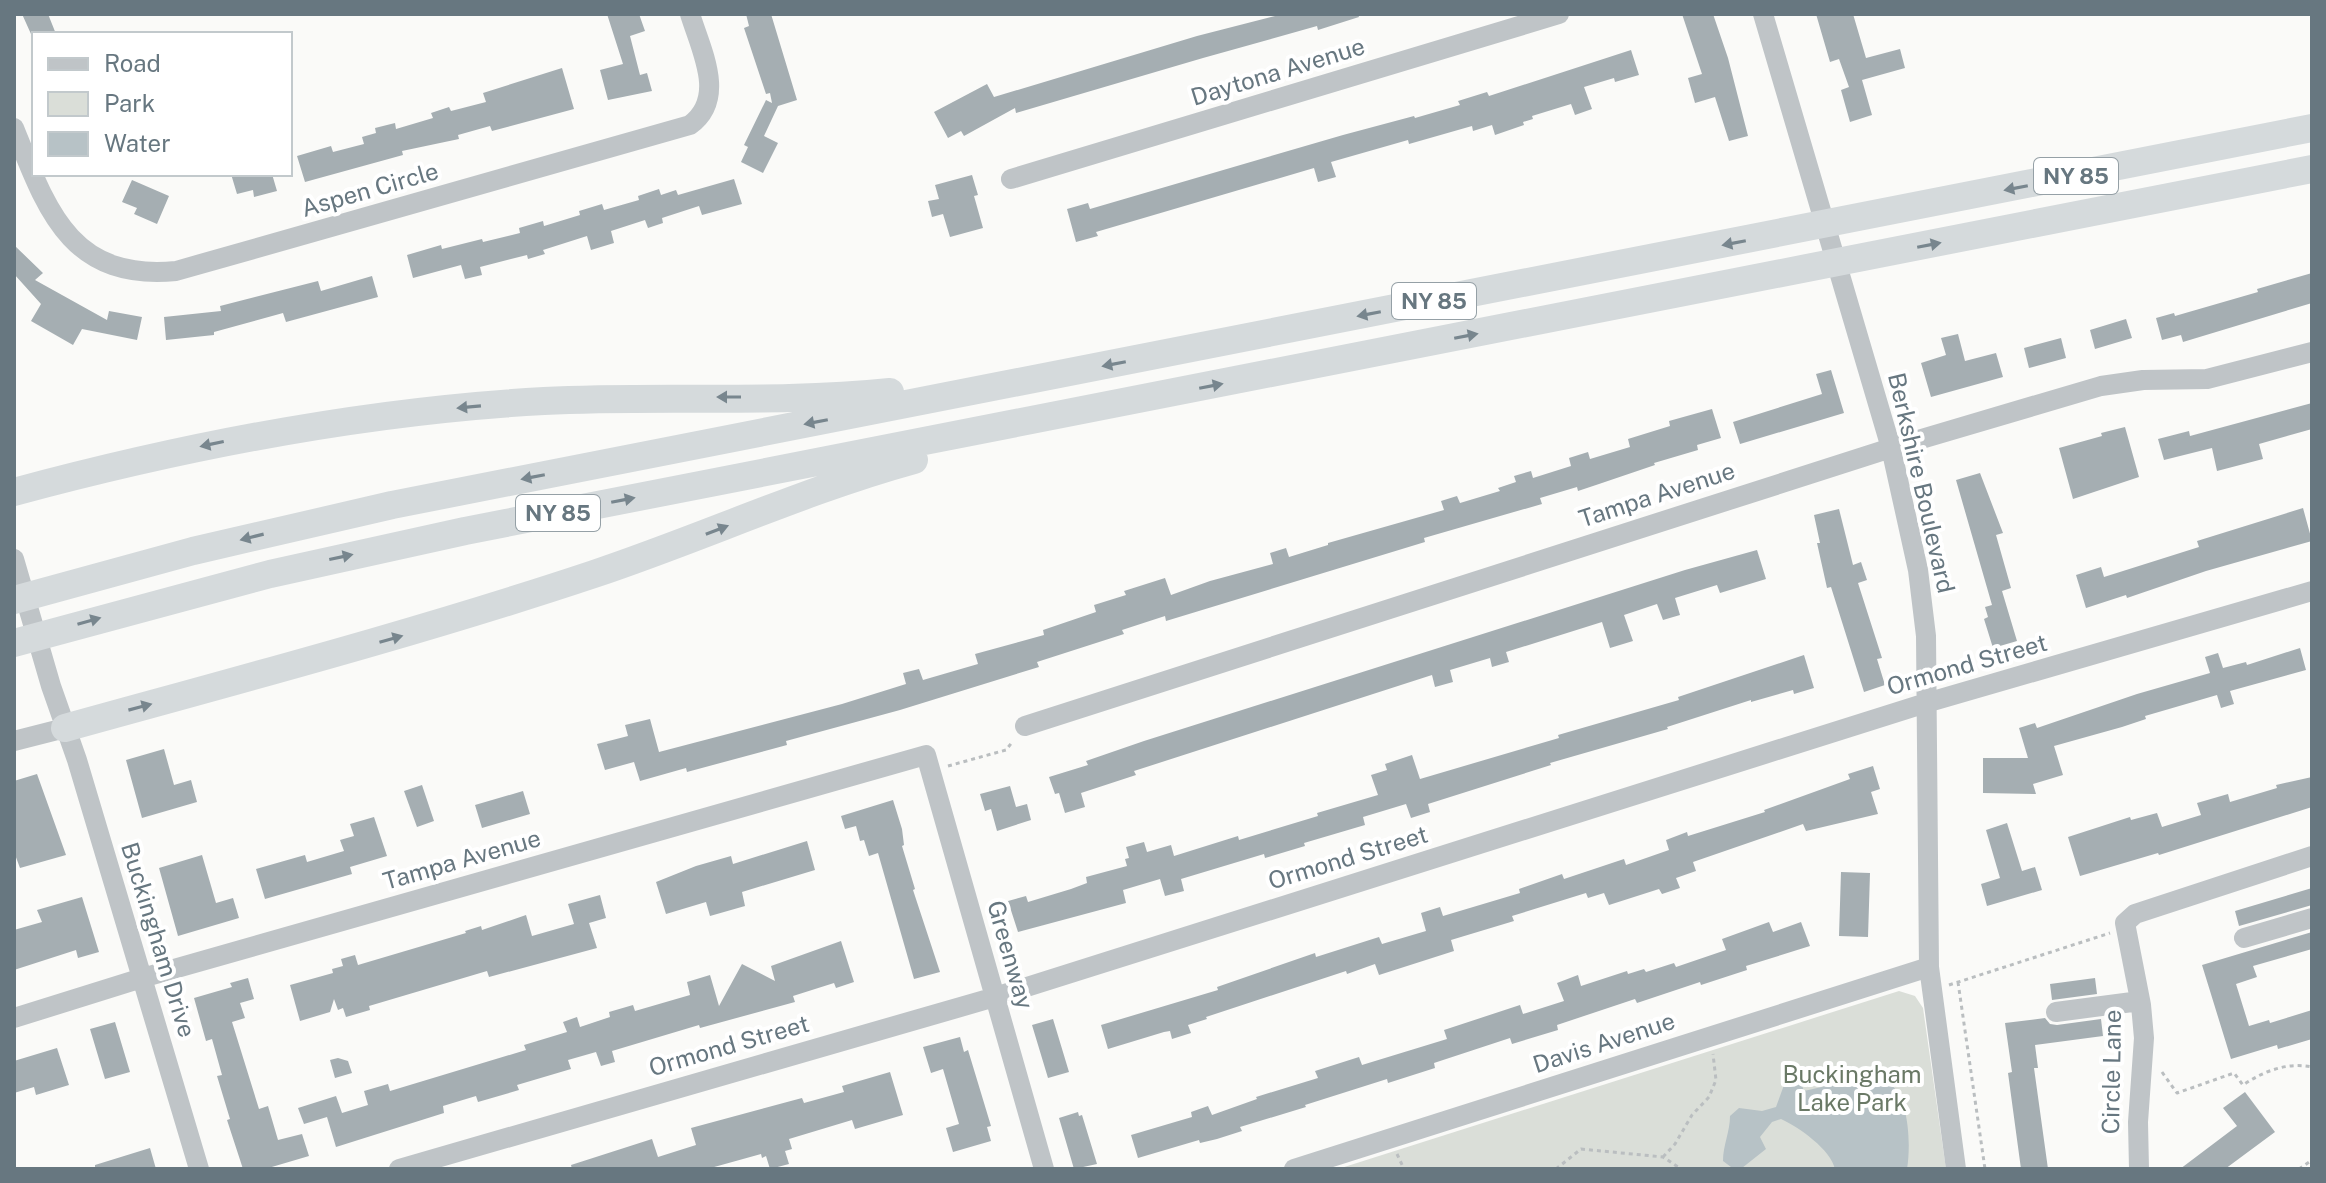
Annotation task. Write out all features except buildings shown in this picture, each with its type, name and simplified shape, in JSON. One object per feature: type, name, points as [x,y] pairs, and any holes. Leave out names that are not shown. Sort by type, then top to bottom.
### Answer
[{"type":"highway","points":[[2133,165],[2312,114]]},
{"type":"highway","name":"NY 85","points":[[14,600],[193,551],[392,505],[2312,128]]},
{"type":"highway","name":"NY 85","points":[[14,643],[196,592],[335,559],[2312,169]]},
{"type":"highway","points":[[2142,204],[2312,183]]},
{"type":"highway","points":[[14,492],[220,442],[414,411],[604,399],[863,394],[1058,375]]},
{"type":"highway","points":[[65,728],[442,623],[629,563],[858,477],[1107,406]]},
{"type":"street","name":"Aspen Circle","points":[[34,176],[47,207],[76,242],[101,259],[130,269],[176,271],[690,125],[705,110],[710,89],[690,14]]},
{"type":"street","name":"Daytona Avenue","points":[[1011,179],[1559,14]]},
{"type":"street","name":"Berkshire Boulevard","points":[[1763,14],[1891,448],[1912,537],[1923,603],[1929,967],[1956,1169]]},
{"type":"street","name":"Aspen Circle","points":[[14,128],[32,171]]},
{"type":"street","name":"Tampa Avenue","points":[[1025,726],[1891,448],[2114,383],[2207,379],[2312,352]]},
{"type":"street","name":"Buckingham Drive","points":[[14,561],[199,1169]]},
{"type":"street","name":"Ormond Street","points":[[399,1169],[995,997],[1926,703],[2312,591]]},
{"type":"street","points":[[14,741],[65,728]]},
{"type":"street","name":"Tampa Avenue","points":[[14,1018],[142,978],[928,763]]},
{"type":"street","name":"Greenway","points":[[928,763],[1044,1169]]},
{"type":"street","points":[[2125,928],[2126,920],[2135,914],[2312,856]]},
{"type":"street","points":[[2244,938],[2312,918]]},
{"type":"street","name":"Circle Lane","points":[[2125,928],[2144,1038],[2138,1122],[2139,1169]]},
{"type":"street","name":"Davis Avenue","points":[[1294,1169],[1929,967]]},
{"type":"street","points":[[2056,1012],[2140,1001]]},
{"type":"path","points":[[928,763],[1006,750],[1025,726]]},
{"type":"path","points":[[1931,990],[2125,928]]},
{"type":"path","points":[[1958,982],[1985,1169]]},
{"type":"path","points":[[1663,1157],[1675,1144],[1692,1115],[1709,1097],[1716,1080],[1713,1051]]},
{"type":"path","points":[[2142,1072],[2161,1071],[2177,1093],[2234,1073],[2243,1085],[2287,1066],[2312,1067]]},
{"type":"path","points":[[1556,1169],[1581,1149],[1663,1157],[1681,1169]]},
{"type":"path","points":[[2299,1169],[2312,1160]]},
{"type":"green space","name":"Buckingham Lake Park","points":[[1899,991],[1915,996],[1923,1008],[1946,1169],[1338,1169]]},
{"type":"water","points":[[1866,1077],[1885,1080],[1900,1096],[1907,1120],[1907,1169],[1835,1169],[1821,1147],[1781,1119],[1772,1122],[1760,1137],[1766,1149],[1742,1168],[1731,1167],[1723,1161],[1730,1116],[1739,1108],[1762,1111],[1776,1107],[1784,1085],[1791,1078],[1800,1080],[1804,1091]]}]
